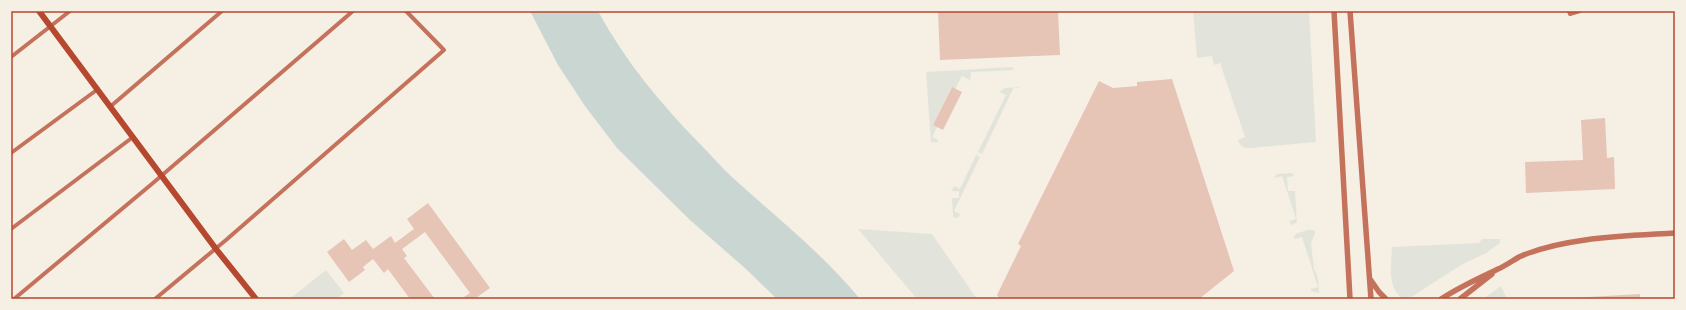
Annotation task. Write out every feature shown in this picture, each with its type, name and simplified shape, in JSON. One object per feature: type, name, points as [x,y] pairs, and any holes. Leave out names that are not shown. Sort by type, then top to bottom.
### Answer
[{"type":"main road","points":[[40,11],[161,176],[256,299]]},
{"type":"street","points":[[11,57],[70,11]]},
{"type":"street","points":[[111,106],[222,11]]},
{"type":"street","points":[[14,299],[161,176],[353,11]]},
{"type":"street","points":[[155,299],[216,249],[444,50],[406,11]]},
{"type":"street","points":[[1334,11],[1350,299]]},
{"type":"street","points":[[1350,11],[1371,299]]},
{"type":"street","points":[[1569,11],[1570,14],[1580,11]]},
{"type":"street","points":[[11,153],[98,89]]},
{"type":"street","points":[[11,229],[133,137]]},
{"type":"street","points":[[1441,299],[1467,282],[1496,270],[1520,257],[1559,245],[1626,236],[1675,233]]},
{"type":"street","points":[[1460,299],[1496,270]]},
{"type":"street","points":[[1369,277],[1379,292],[1386,299]]},
{"type":"shaded area","points":[[530,11],[598,11],[608,29],[644,81],[671,113],[729,174],[830,266],[860,299],[777,299],[746,269],[690,220],[617,148],[585,106],[558,65]]},
{"type":"shaded area","points":[[1193,11],[1309,11],[1316,142],[1251,148],[1241,146],[1238,140],[1245,137],[1220,63],[1214,65],[1212,56],[1197,58]]},
{"type":"shaded area","points":[[1012,67],[1014,70],[971,72],[970,80],[962,76],[955,89],[951,88],[933,125],[937,127],[932,137],[938,140],[938,142],[931,142],[926,72]]},
{"type":"shaded area","points":[[1014,87],[982,154],[978,152],[1006,95],[999,92],[1005,88]]},
{"type":"shaded area","points":[[976,155],[980,157],[954,211],[960,214],[958,218],[955,218],[953,216],[952,198],[959,198],[959,191],[952,191],[954,186],[960,189]]},
{"type":"shaded area","points":[[1292,173],[1294,176],[1287,177],[1288,191],[1295,191],[1297,222],[1293,225],[1289,221],[1296,219],[1282,176],[1275,178],[1277,174]]},
{"type":"shaded area","points":[[858,229],[932,234],[977,299],[917,299]]},
{"type":"shaded area","points":[[1307,230],[1314,230],[1315,233],[1311,243],[1314,269],[1318,278],[1319,293],[1311,291],[1311,289],[1318,287],[1302,237],[1295,239],[1294,236]]},
{"type":"shaded area","points":[[1482,239],[1500,239],[1500,243],[1486,253],[1461,265],[1413,296],[1403,299],[1394,289],[1391,276],[1392,247],[1479,243]]},
{"type":"shaded area","points":[[326,270],[344,293],[336,299],[294,299],[292,297]]},
{"type":"shaded area","points":[[1501,286],[1507,299],[1483,299]]},
{"type":"building","points":[[938,11],[1058,11],[1060,55],[940,60]]},
{"type":"building","points":[[1172,79],[1234,271],[1199,299],[1000,299],[997,295],[1021,246],[1018,244],[1099,81],[1113,88],[1137,86],[1137,82]]},
{"type":"building","points":[[952,87],[962,92],[943,130],[933,125]]},
{"type":"building","points":[[1605,118],[1607,158],[1614,157],[1615,189],[1526,193],[1525,162],[1583,160],[1581,120]]},
{"type":"building","points":[[428,203],[490,288],[476,298],[465,299],[464,297],[470,293],[425,232],[402,249],[407,256],[404,258],[435,299],[410,299],[388,269],[384,273],[373,259],[363,267],[365,270],[349,282],[327,252],[344,239],[352,250],[366,240],[373,249],[391,236],[395,243],[414,229],[407,219]]},
{"type":"building","points":[[1640,294],[1640,299],[1572,299],[1572,298]]}]
